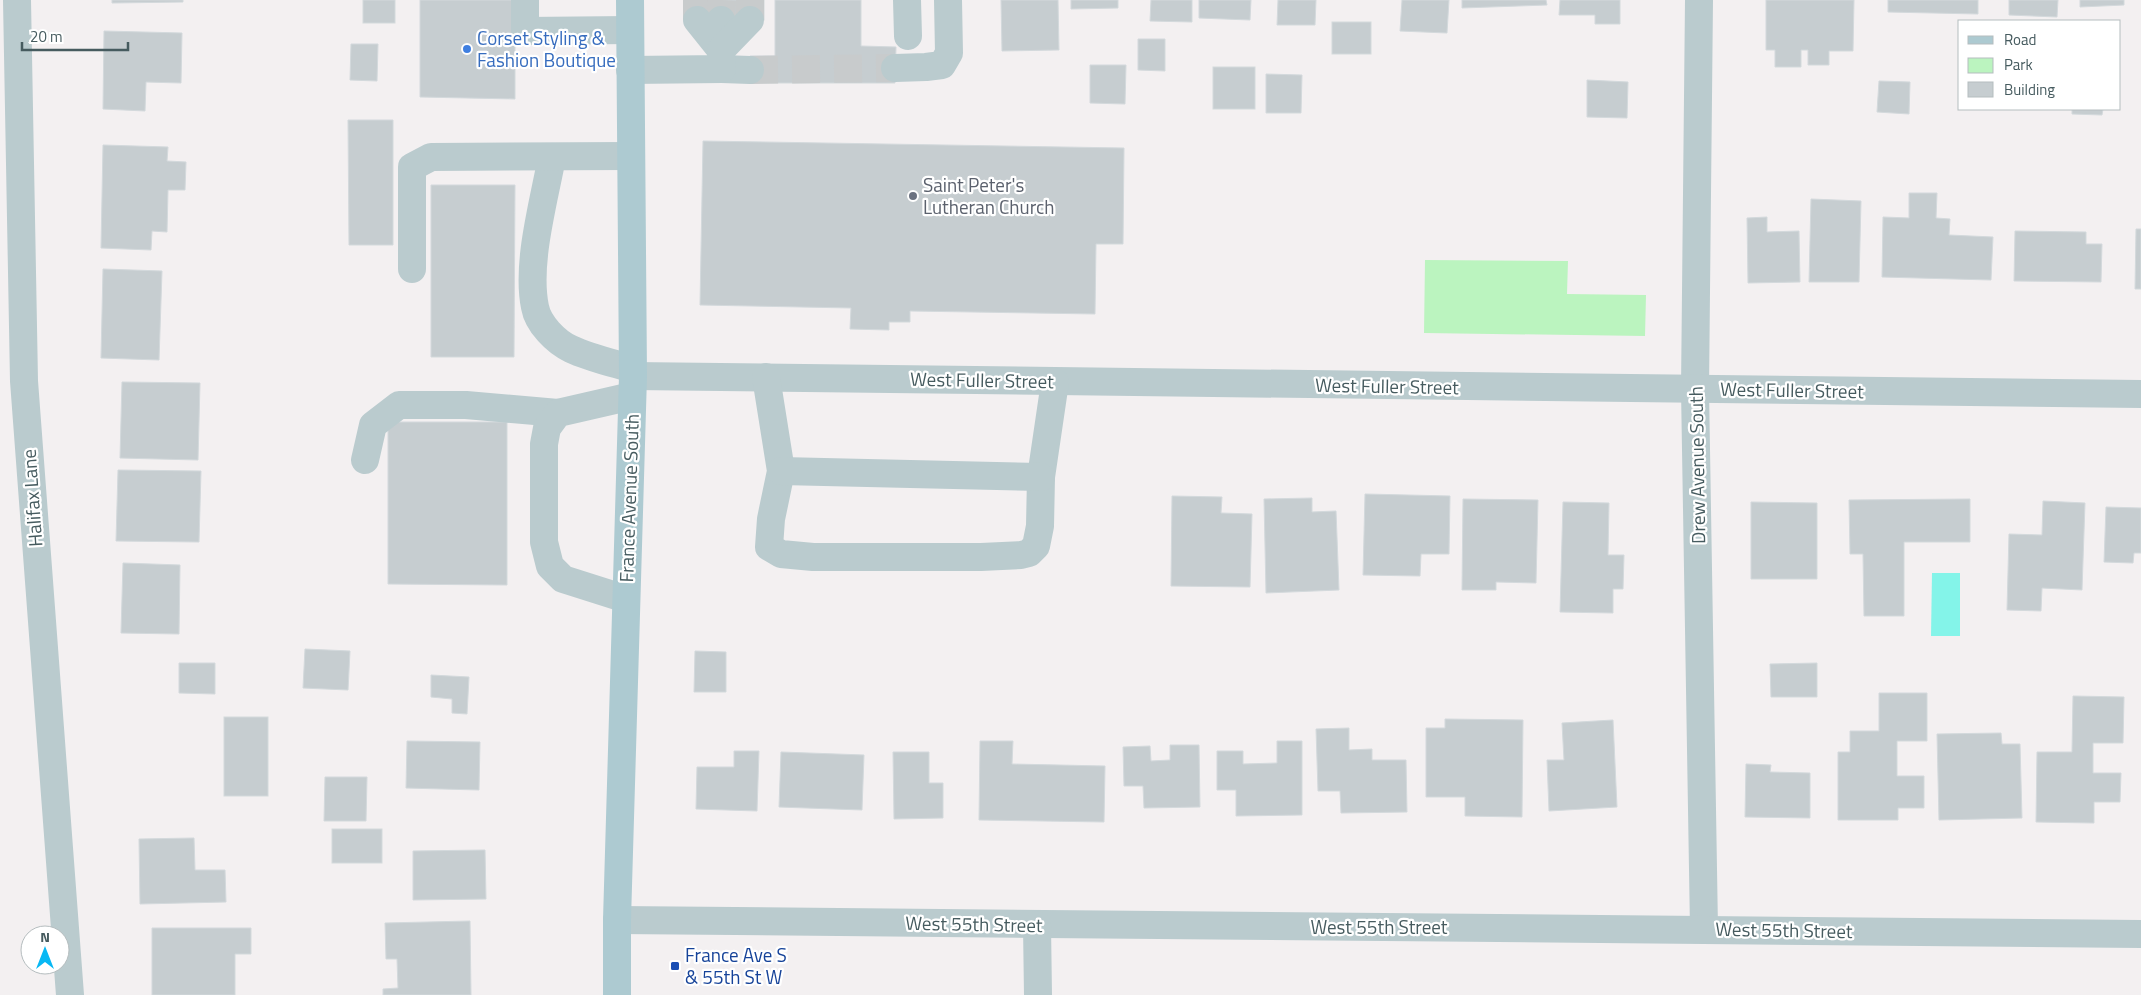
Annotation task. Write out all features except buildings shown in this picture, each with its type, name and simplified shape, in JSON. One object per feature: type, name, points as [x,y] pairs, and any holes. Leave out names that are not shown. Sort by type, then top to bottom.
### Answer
[{"type":"main road","name":"France Avenue South","points":[[616,995],[633,380],[630,0]]},
{"type":"street","name":"Halifax Lane","points":[[17,0],[24,381],[70,995]]},
{"type":"street","points":[[525,0],[525,31],[630,30]]},
{"type":"street","points":[[907,0],[908,36]]},
{"type":"street","points":[[896,68],[926,68],[942,64],[949,53],[948,0]]},
{"type":"street","name":"Drew Avenue South","points":[[1699,0],[1695,389],[1704,929]]},
{"type":"street","points":[[709,20],[722,60]]},
{"type":"street","points":[[722,60],[750,20]]},
{"type":"street","points":[[630,70],[722,60],[750,70]]},
{"type":"street","points":[[412,269],[412,167],[430,157],[632,156]]},
{"type":"street","points":[[552,157],[536,237],[533,273],[535,308],[541,321],[552,334],[571,349],[633,380]]},
{"type":"street","points":[[766,377],[781,471],[771,519],[769,547],[781,554],[813,557],[1021,556],[1029,552],[1036,546],[1040,526],[1041,477],[1055,382]]},
{"type":"street","name":"West Fuller Street","points":[[633,380],[766,377],[2141,394]]},
{"type":"street","points":[[364,460],[372,425],[399,405],[466,405],[558,413],[633,380]]},
{"type":"street","points":[[558,413],[547,428],[544,444],[544,542],[550,566],[562,579],[626,599]]},
{"type":"street","points":[[781,471],[1041,477]]},
{"type":"street","name":"West 55th Street","points":[[617,920],[2141,934]]},
{"type":"street","points":[[1037,925],[1038,995]]},
{"type":"green space","points":[[1425,260],[1568,261],[1567,294],[1646,295],[1645,336],[1424,333]]},
{"type":"water","points":[[1932,573],[1960,573],[1960,636],[1931,636]]},
{"type":"tunnel","points":[[697,0],[697,20]]},
{"type":"tunnel","points":[[721,20],[722,0]]},
{"type":"tunnel","points":[[750,0],[750,20]]},
{"type":"tunnel","points":[[750,70],[895,68]]},
{"type":"place","name":"Corset Styling & Fashion Boutique","points":[[467,49]]},
{"type":"place","name":"Saint Peter's Lutheran Church","points":[[913,196]]},
{"type":"place","name":"France Ave S & 55th St W","points":[[675,966]]}]
